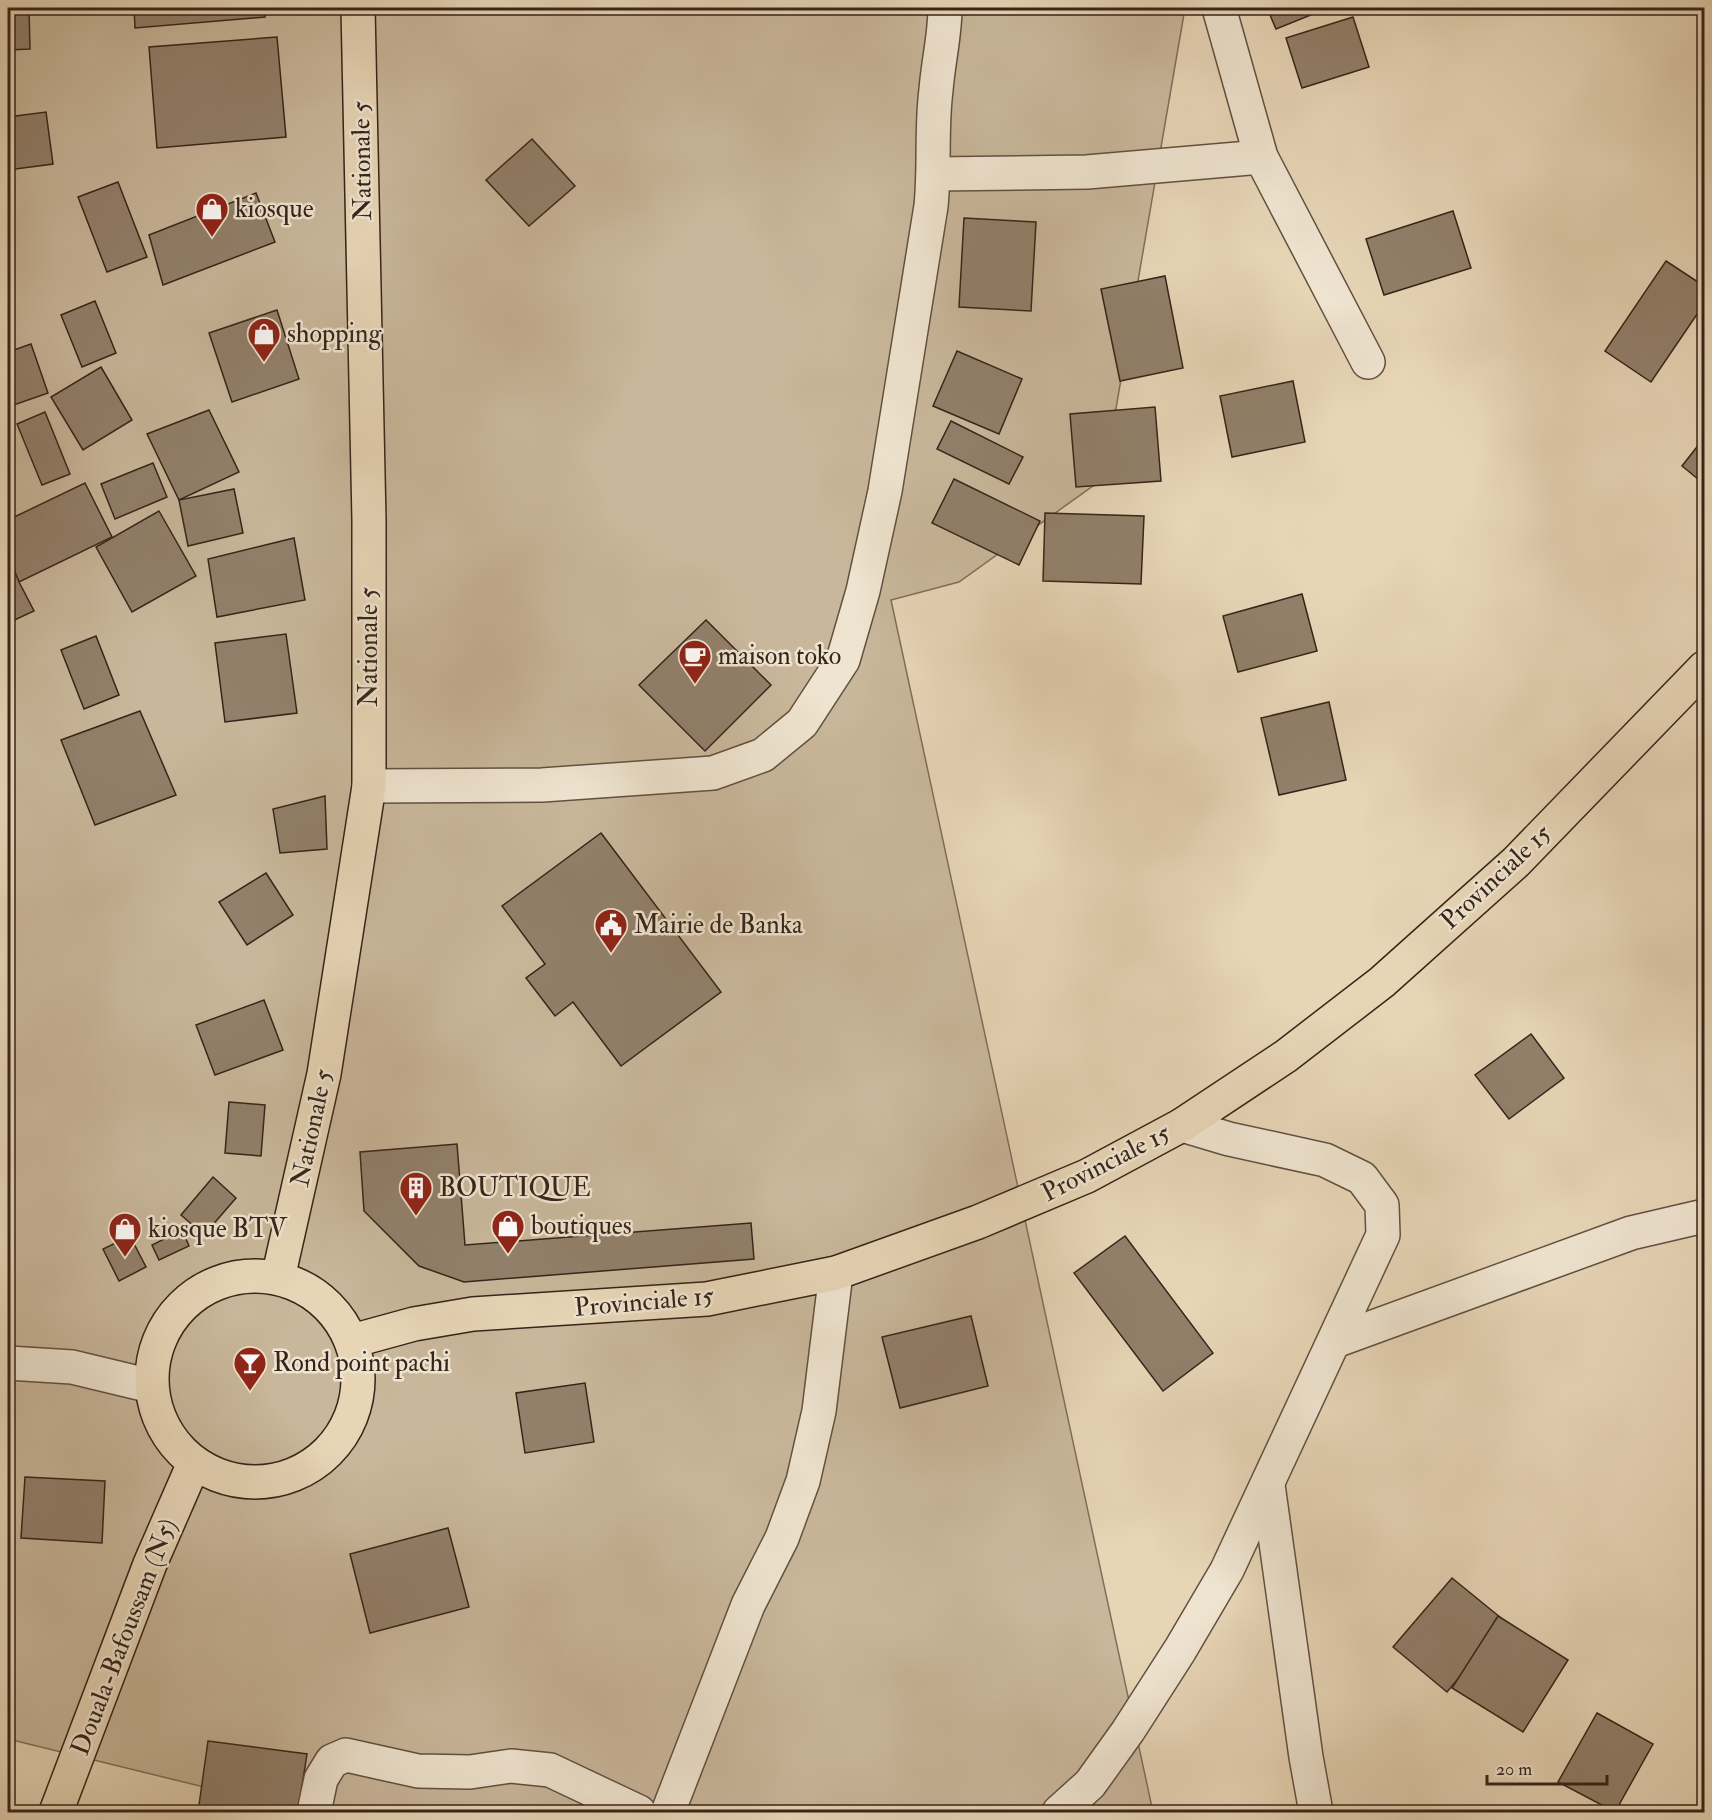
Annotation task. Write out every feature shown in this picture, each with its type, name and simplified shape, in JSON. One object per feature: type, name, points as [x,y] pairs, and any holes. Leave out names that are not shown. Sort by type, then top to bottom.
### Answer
[{"type":"main road","name":"Nationale 5","points":[[278,1278],[324,1074],[369,786],[369,521],[358,8]]},
{"type":"main road","name":"Provinciale 15","points":[[352,1341],[414,1324],[473,1314],[707,1299],[836,1273],[978,1222],[1087,1176],[1182,1125],[1286,1056],[1382,982],[1516,862],[1704,668]]},
{"type":"main road","points":[[239,1276],[278,1278],[309,1290],[334,1312],[352,1341],[358,1378],[352,1415],[332,1448],[303,1470],[266,1481],[229,1479],[194,1463],[172,1442],[158,1416],[151,1386],[155,1348],[173,1315],[203,1289],[239,1276]]},
{"type":"main road","name":"Douala-Bafoussam (N5)","points":[[56,1812],[150,1564],[194,1463]]},
{"type":"street","points":[[369,786],[542,785],[713,773],[763,755],[802,723],[843,660],[863,591],[885,491],[934,174],[935,92],[945,8]]},
{"type":"street","points":[[1219,8],[1261,157],[1368,362]]},
{"type":"street","points":[[934,174],[1087,172],[1261,157]]},
{"type":"street","points":[[1059,1812],[1090,1784],[1128,1731],[1180,1650],[1227,1570],[1383,1235],[1382,1205],[1362,1178],[1325,1160],[1229,1139],[1182,1125]]},
{"type":"street","points":[[1335,1341],[1631,1233],[1704,1216]]},
{"type":"street","points":[[668,1812],[748,1605],[782,1538],[803,1481],[819,1411],[836,1273]]},
{"type":"street","points":[[8,1363],[72,1367],[151,1386]]},
{"type":"street","points":[[1268,1485],[1306,1757],[1316,1812]]},
{"type":"street","points":[[314,1812],[321,1779],[332,1761],[346,1755],[418,1771],[470,1772],[511,1766],[550,1770],[639,1812]]},
{"type":"shaded area","points":[[8,8],[1185,8],[1104,478],[959,582],[891,600],[1153,1812],[306,1812],[8,1739]]},
{"type":"building","points":[[8,8],[29,8],[30,49],[8,50]]},
{"type":"building","points":[[134,8],[265,8],[265,17],[135,28]]},
{"type":"building","points":[[1267,8],[1322,8],[1323,10],[1276,29]]},
{"type":"building","points":[[1353,17],[1369,67],[1302,88],[1286,38]]},
{"type":"building","points":[[277,37],[286,137],[157,148],[149,47]]},
{"type":"building","points":[[46,112],[53,164],[8,170],[8,117]]},
{"type":"building","points":[[532,139],[575,186],[529,226],[486,180]]},
{"type":"building","points":[[118,182],[147,257],[107,272],[78,197]]},
{"type":"building","name":"kiosque","points":[[256,193],[275,242],[163,285],[149,235]]},
{"type":"building","points":[[1453,211],[1471,268],[1384,295],[1366,239]]},
{"type":"building","points":[[964,218],[1036,222],[1031,311],[959,307]]},
{"type":"building","points":[[1666,261],[1704,286],[1704,304],[1651,382],[1605,351]]},
{"type":"building","points":[[1165,276],[1183,368],[1120,381],[1101,289]]},
{"type":"building","points":[[95,301],[116,353],[82,367],[61,315]]},
{"type":"building","points":[[277,310],[299,379],[232,402],[209,333]]},
{"type":"building","points":[[31,344],[48,393],[8,407],[8,352]]},
{"type":"building","points":[[957,351],[1022,379],[999,434],[933,406]]},
{"type":"building","points":[[101,367],[132,420],[83,450],[51,397]]},
{"type":"building","points":[[1293,381],[1305,442],[1232,457],[1220,396]]},
{"type":"building","points":[[1155,407],[1161,481],[1076,487],[1070,414]]},
{"type":"building","points":[[209,410],[239,472],[179,500],[147,434]]},
{"type":"building","points":[[45,412],[70,474],[42,485],[17,424]]},
{"type":"building","points":[[951,421],[1023,457],[1009,484],[937,449]]},
{"type":"building","points":[[1704,438],[1704,484],[1682,466]]},
{"type":"building","points":[[153,463],[167,497],[115,519],[101,484]]},
{"type":"building","points":[[954,479],[1040,521],[1019,565],[932,523]]},
{"type":"building","points":[[85,483],[112,537],[19,582],[8,558],[8,520]]},
{"type":"building","points":[[234,489],[243,533],[188,546],[179,500]]},
{"type":"building","points":[[159,511],[196,576],[132,612],[96,547]]},
{"type":"building","points":[[1045,513],[1144,516],[1141,584],[1043,581]]},
{"type":"building","points":[[294,538],[305,600],[217,617],[208,559]]},
{"type":"building","points":[[8,557],[34,611],[8,623]]},
{"type":"building","points":[[1302,594],[1317,651],[1238,672],[1223,616]]},
{"type":"building","name":"maison toko","points":[[706,620],[771,685],[705,751],[639,685]]},
{"type":"building","points":[[286,634],[297,713],[225,722],[215,643]]},
{"type":"building","points":[[96,636],[119,695],[84,709],[61,650]]},
{"type":"building","points":[[1329,702],[1346,780],[1279,795],[1261,718]]},
{"type":"building","points":[[140,711],[176,795],[95,825],[61,740]]},
{"type":"building","points":[[325,796],[327,849],[280,853],[273,809]]},
{"type":"building","name":"Mairie de Banka","points":[[601,833],[721,992],[621,1066],[573,1002],[555,1016],[526,978],[545,964],[502,906]]},
{"type":"building","points":[[266,873],[293,915],[247,945],[219,902]]},
{"type":"building","points":[[264,1000],[283,1050],[215,1075],[196,1025]]},
{"type":"building","points":[[1531,1034],[1564,1078],[1509,1119],[1475,1075]]},
{"type":"building","points":[[229,1102],[265,1105],[261,1156],[225,1153]]},
{"type":"building","name":"BOUTIQUE","points":[[457,1144],[465,1245],[751,1223],[754,1259],[464,1282],[419,1266],[364,1211],[360,1152]]},
{"type":"building","points":[[213,1177],[236,1198],[204,1235],[181,1215]]},
{"type":"building","points":[[182,1230],[189,1246],[159,1260],[152,1245]]},
{"type":"building","points":[[130,1236],[146,1267],[119,1281],[103,1249]]},
{"type":"building","points":[[1125,1236],[1213,1353],[1163,1391],[1074,1273]]},
{"type":"building","points":[[971,1316],[988,1386],[900,1408],[882,1337]]},
{"type":"building","points":[[585,1383],[594,1442],[525,1453],[516,1393]]},
{"type":"building","points":[[25,1477],[105,1481],[102,1543],[21,1538]]},
{"type":"building","points":[[448,1528],[469,1607],[370,1633],[350,1554]]},
{"type":"building","points":[[1452,1578],[1506,1622],[1447,1692],[1393,1647]]},
{"type":"building","points":[[1498,1616],[1568,1660],[1523,1732],[1452,1688]]},
{"type":"building","points":[[1597,1713],[1653,1744],[1615,1812],[1558,1782]]},
{"type":"building","points":[[208,1741],[307,1754],[298,1812],[198,1812]]},
{"type":"place","name":"kiosque","points":[[212,238]]},
{"type":"place","name":"shopping","points":[[264,363]]},
{"type":"place","name":"maison toko","points":[[695,685]]},
{"type":"place","name":"Mairie de Banka","points":[[611,954]]},
{"type":"place","name":"BOUTIQUE","points":[[416,1217]]},
{"type":"place","name":"boutiques","points":[[508,1255]]},
{"type":"place","name":"kiosque BTV","points":[[125,1258]]},
{"type":"place","name":"Rond point pachi","points":[[250,1392]]}]
